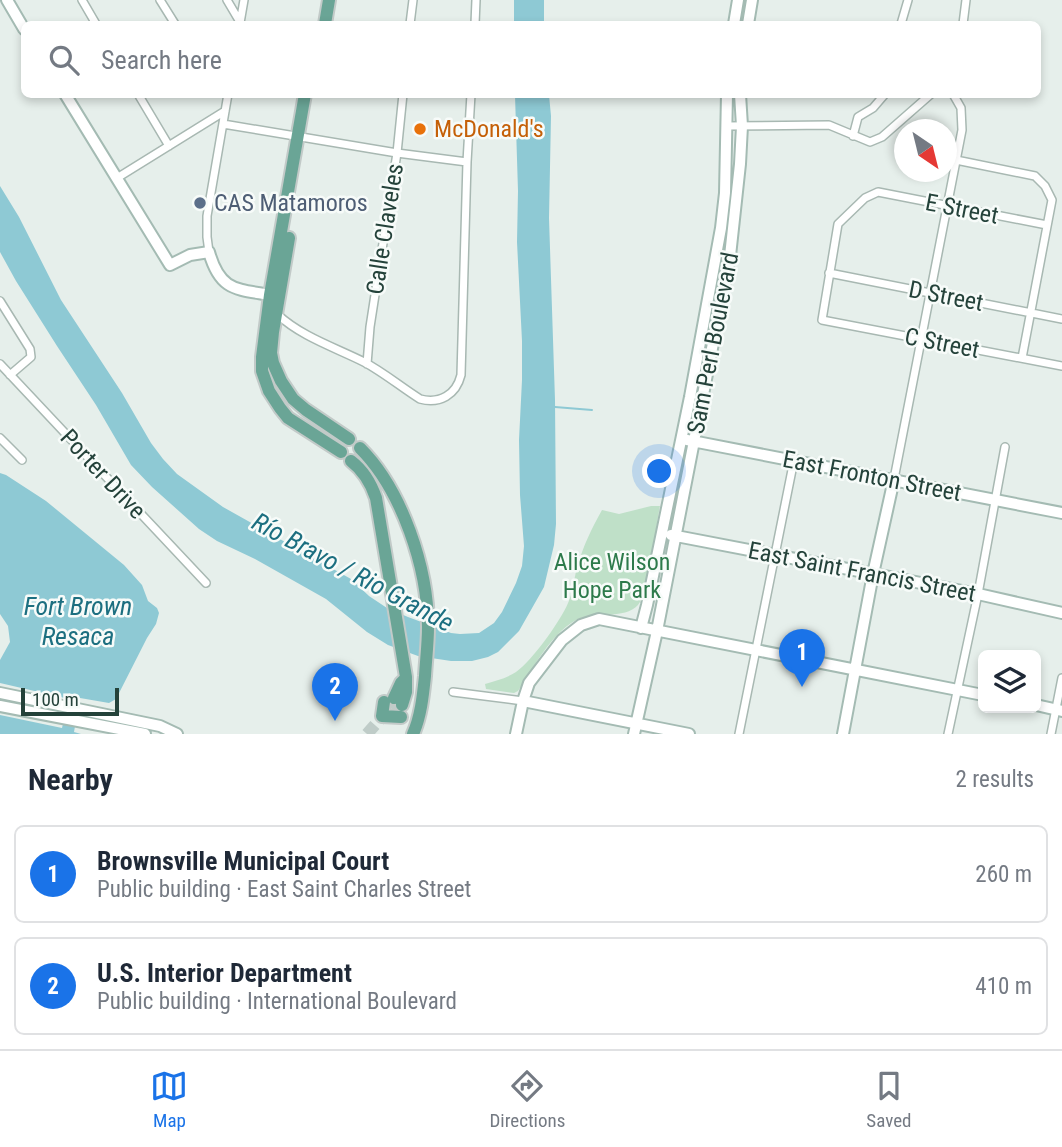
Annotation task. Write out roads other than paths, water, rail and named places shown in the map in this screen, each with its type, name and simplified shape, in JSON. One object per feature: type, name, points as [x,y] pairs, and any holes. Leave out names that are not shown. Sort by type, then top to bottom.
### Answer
[{"type":"main road","points":[[6,0],[21,24]]},
{"type":"main road","points":[[318,21],[321,0]]},
{"type":"main road","points":[[326,21],[329,0]]},
{"type":"main road","points":[[734,21],[738,0]]},
{"type":"main road","points":[[748,21],[752,0]]},
{"type":"main road","points":[[67,98],[170,265],[190,255],[209,253],[217,273],[229,286],[270,295]]},
{"type":"main road","points":[[305,98],[302,138],[285,239],[271,353],[285,389],[306,410],[349,439]]},
{"type":"main road","points":[[302,138],[313,98]]},
{"type":"main road","name":"Sam Perl Boulevard","points":[[641,628],[721,228],[727,98]]},
{"type":"main road","name":"Sam Perl Boulevard","points":[[635,729],[657,631],[730,256],[736,214],[742,126],[740,98]]},
{"type":"main road","points":[[285,239],[270,295],[262,371],[269,391],[288,418],[346,457],[365,474],[371,485],[376,498],[406,677],[393,707]]},
{"type":"main road","name":"East Fronton Street","points":[[681,438],[1062,513]]},
{"type":"main road","points":[[360,448],[390,487],[414,545],[421,573],[428,614],[428,647],[420,712],[414,734]]},
{"type":"main road","points":[[843,734],[894,479]]},
{"type":"main road","name":"East Saint Francis Street","points":[[662,532],[1062,613]]},
{"type":"main road","points":[[516,734],[529,683],[562,639],[581,625],[599,619],[978,694]]},
{"type":"main road","points":[[0,693],[58,711]]},
{"type":"main road","points":[[523,701],[635,729],[690,734]]},
{"type":"main road","points":[[0,706],[58,711],[160,726],[174,734]]},
{"type":"main road","points":[[1041,706],[1059,710]]},
{"type":"main road","points":[[82,715],[145,734]]},
{"type":"street","points":[[82,0],[94,21]]},
{"type":"street","points":[[160,0],[173,21]]},
{"type":"street","points":[[227,0],[239,21]]},
{"type":"street","points":[[240,21],[244,0]]},
{"type":"street","points":[[410,21],[413,0]]},
{"type":"street","points":[[475,21],[476,0]]},
{"type":"street","points":[[902,21],[908,0]]},
{"type":"street","points":[[963,21],[966,0]]},
{"type":"street","points":[[140,98],[169,146]]},
{"type":"street","points":[[209,253],[206,237],[207,216],[226,98]]},
{"type":"street","name":"Calle Claveles","points":[[367,364],[403,98]]},
{"type":"street","points":[[276,314],[302,332],[367,364],[420,398],[440,400],[452,394],[461,375],[471,98]]},
{"type":"street","points":[[853,136],[858,117],[873,108],[881,98]]},
{"type":"street","points":[[726,126],[829,125],[870,142],[882,137],[926,98]]},
{"type":"street","points":[[955,98],[961,108],[962,130],[957,155]]},
{"type":"street","points":[[117,178],[225,111]]},
{"type":"street","points":[[223,124],[467,162]]},
{"type":"street","points":[[957,160],[1035,176],[1052,200],[1022,358]]},
{"type":"street","points":[[894,479],[952,182]]},
{"type":"street","name":"E Street","points":[[829,273],[838,224],[865,198],[878,192],[1047,225]]},
{"type":"street","name":"D Street","points":[[829,273],[1062,320]]},
{"type":"street","name":"C Street","points":[[829,273],[822,320],[1062,366]]},
{"type":"street","points":[[0,301],[31,354],[30,358],[10,375]]},
{"type":"street","name":"Porter Drive","points":[[0,364],[206,583]]},
{"type":"street","points":[[0,438],[22,460]]},
{"type":"street","points":[[948,734],[978,594],[1005,447]]},
{"type":"street","points":[[739,734],[794,460]]},
{"type":"street","points":[[1051,734],[1059,710],[1062,678]]},
{"type":"street","points":[[453,692],[523,701]]},
{"type":"water","points":[[514,0],[544,0],[544,21],[514,21]]},
{"type":"water","points":[[515,98],[549,98],[549,218],[555,400],[554,545],[544,587],[519,631],[498,652],[472,661],[418,656],[388,645],[326,599],[199,529],[131,465],[0,252],[0,186],[19,217],[61,300],[151,443],[177,474],[223,507],[351,579],[387,608],[451,633],[479,633],[494,623],[502,612],[522,566],[524,546],[519,440],[522,341],[517,242]]},
{"type":"water","name":"Fort Brown Resaca","points":[[0,473],[46,501],[124,565],[142,585],[148,601],[159,613],[156,624],[116,699],[109,703],[80,698],[74,732],[81,734],[0,734],[0,715],[62,728],[69,699],[0,683],[0,660],[10,642],[8,626],[0,614]]},
{"type":"waterway","points":[[555,407],[592,410]]},
{"type":"tunnel","points":[[392,709],[397,701]]},
{"type":"tunnel","points":[[367,734],[381,718]]},
{"type":"place","name":"McDonald's","points":[[420,129]]},
{"type":"place","name":"CAS Matamoros","points":[[200,203]]},
{"type":"place","name":"Brownsville Municipal Court","points":[[802,687]]},
{"type":"place","name":"U.S. Interior Department","points":[[335,721]]},
{"type":"park label","name":"Alice Wilson Hope Park","points":[[612,576]]},
{"type":"water label","name":"Río Bravo / Rio Grande","points":[[353,572]]}]
